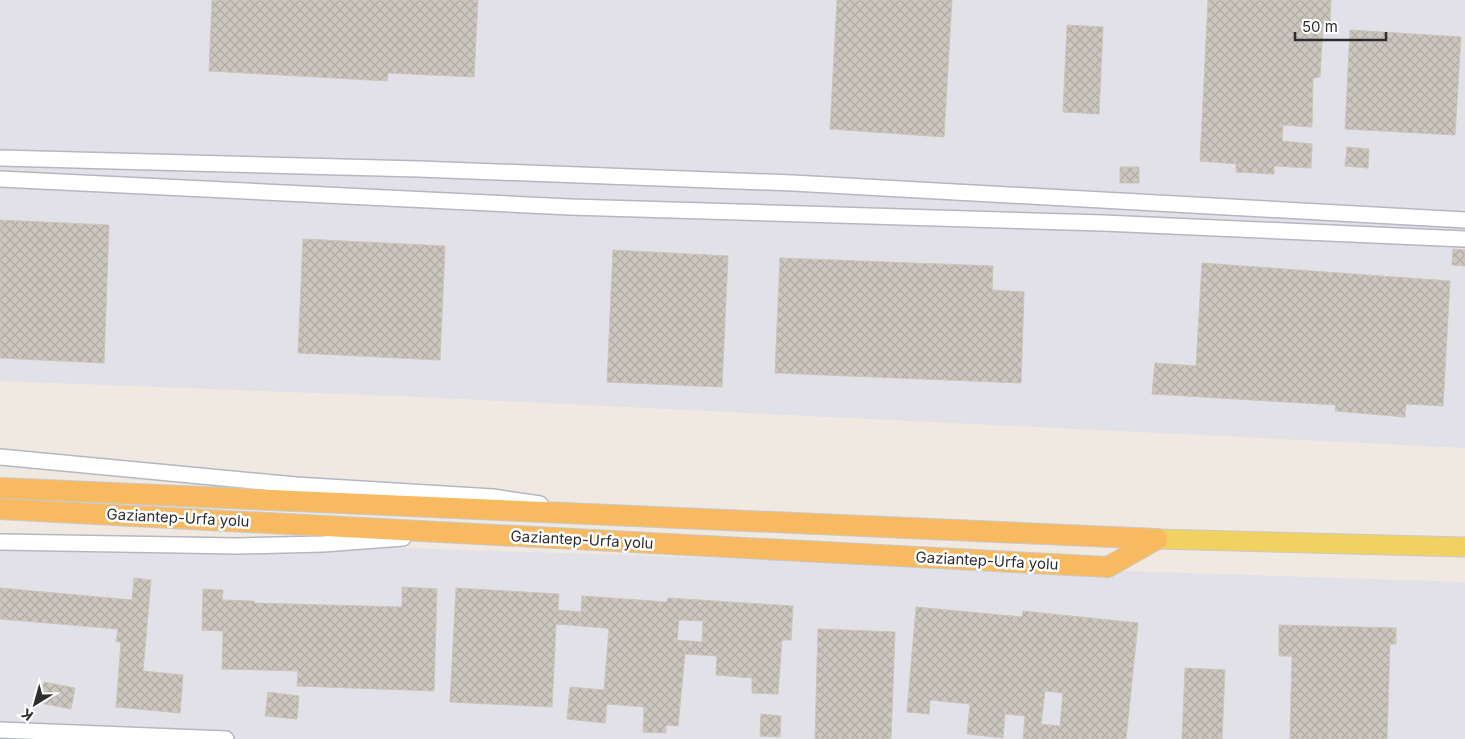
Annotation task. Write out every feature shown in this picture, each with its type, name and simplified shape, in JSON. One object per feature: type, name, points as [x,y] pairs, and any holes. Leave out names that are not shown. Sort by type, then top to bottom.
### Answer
[{"type":"highway","name":"Gaziantep-Urfa yolu","points":[[0,488],[1157,539]]},
{"type":"highway","name":"Gaziantep-Urfa yolu","points":[[0,509],[1108,567],[1157,539]]},
{"type":"main road","name":"Gaziantep-Urfa yolu","points":[[1157,539],[1465,547]]},
{"type":"street","points":[[0,158],[419,169],[793,183],[1465,220]]},
{"type":"street","points":[[0,179],[570,207],[1104,223],[1465,239]]},
{"type":"street","points":[[0,457],[296,484],[493,497],[618,515]]},
{"type":"street","points":[[0,542],[238,546],[323,544],[462,533]]},
{"type":"street","points":[[0,730],[226,739]]},
{"type":"shaded area","points":[[0,0],[1465,0],[1465,448],[420,397],[0,381]]},
{"type":"shaded area","points":[[0,535],[1465,582],[1465,739],[0,739]]},
{"type":"building","points":[[212,0],[478,0],[474,77],[388,73],[387,81],[209,71]]},
{"type":"building","points":[[837,0],[952,0],[944,137],[830,129]]},
{"type":"building","points":[[1208,0],[1331,0],[1330,26],[1323,26],[1320,77],[1313,78],[1312,127],[1283,125],[1282,141],[1312,144],[1311,168],[1274,166],[1274,174],[1236,172],[1236,164],[1200,161]]},
{"type":"building","points":[[1067,25],[1103,27],[1099,114],[1063,112]]},
{"type":"building","points":[[1350,30],[1461,37],[1455,135],[1345,129]]},
{"type":"building","points":[[1347,147],[1369,149],[1368,168],[1345,166]]},
{"type":"building","points":[[1120,167],[1139,167],[1139,183],[1120,183]]},
{"type":"building","points":[[0,220],[109,225],[104,363],[0,358]]},
{"type":"building","points":[[303,239],[445,246],[440,360],[298,353]]},
{"type":"building","points":[[1453,249],[1465,250],[1465,266],[1452,265]]},
{"type":"building","points":[[613,250],[728,256],[722,387],[607,382]]},
{"type":"building","points":[[780,258],[993,266],[992,290],[1024,292],[1021,383],[775,373]]},
{"type":"building","points":[[1202,263],[1450,281],[1443,406],[1406,404],[1405,417],[1335,411],[1336,405],[1152,394],[1155,363],[1196,366]]},
{"type":"building","points":[[134,578],[151,580],[143,671],[183,675],[180,713],[116,707],[121,642],[116,642],[118,629],[0,619],[0,588],[132,600]]},
{"type":"building","points":[[402,587],[437,589],[434,691],[297,686],[298,671],[222,669],[223,631],[202,630],[203,589],[223,590],[222,600],[254,601],[254,603],[402,607]]},
{"type":"building","points":[[456,588],[559,594],[558,610],[581,612],[582,596],[667,602],[668,598],[793,606],[791,640],[782,640],[778,694],[752,693],[752,678],[716,675],[717,656],[685,654],[678,726],[666,725],[666,733],[643,732],[644,707],[607,704],[605,723],[567,719],[570,687],[604,690],[609,629],[605,628],[556,624],[552,707],[450,702]],"holes":[[[679,620],[703,621],[702,642],[677,640]]]},
{"type":"building","points":[[916,607],[1022,617],[1023,611],[1138,623],[1126,739],[1023,739],[1025,716],[1005,714],[1003,738],[967,734],[970,704],[930,700],[929,714],[907,712]],"holes":[[[1045,691],[1063,693],[1060,726],[1041,724]]]},
{"type":"building","points":[[1279,625],[1396,628],[1396,644],[1390,644],[1387,739],[1290,739],[1292,656],[1279,656]]},
{"type":"building","points":[[818,629],[895,632],[891,739],[815,739]]},
{"type":"building","points":[[1185,668],[1225,670],[1222,739],[1182,739]]},
{"type":"building","points":[[44,682],[75,688],[71,709],[40,703]]},
{"type":"building","points":[[268,692],[299,696],[297,719],[265,716]]},
{"type":"building","points":[[761,714],[781,716],[780,737],[760,736]]}]
